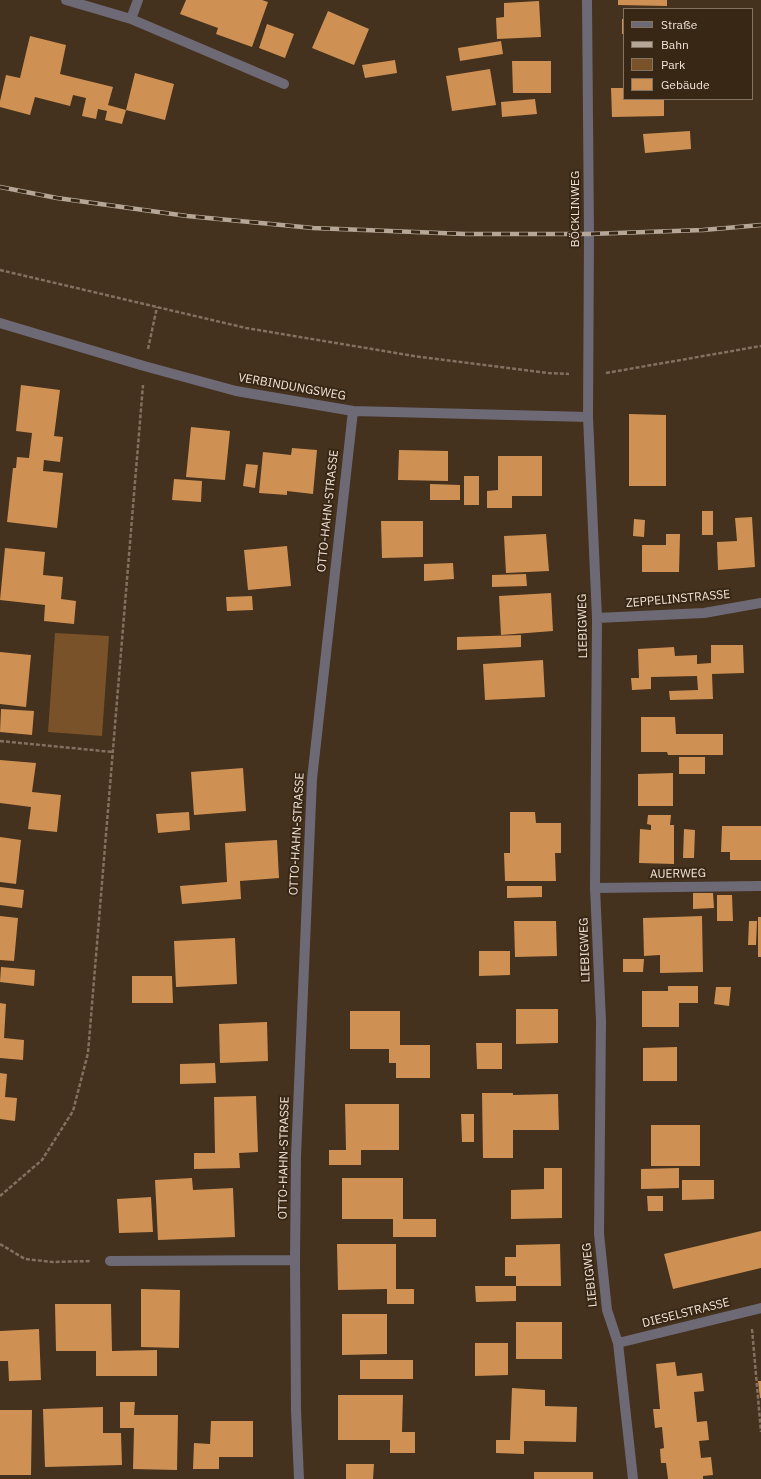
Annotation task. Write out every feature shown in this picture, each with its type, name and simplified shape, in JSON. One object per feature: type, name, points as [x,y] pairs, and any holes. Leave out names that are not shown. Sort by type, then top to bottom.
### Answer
[{"type":"street","points":[[66,0],[131,19],[284,84]]},
{"type":"street","points":[[131,19],[138,0]]},
{"type":"street","name":"BÖCKLINWEG","points":[[587,0],[588,417]]},
{"type":"street","name":"VERBINDUNGSWEG","points":[[0,323],[144,366],[236,390],[353,411],[588,417]]},
{"type":"street","name":"OTTO-HAHN-STRASSE","points":[[299,1479],[296,1410],[296,1156],[312,779],[353,411]]},
{"type":"street","name":"LIEBIGWEG","points":[[588,417],[597,618],[595,888],[601,1021],[599,1234],[607,1310],[618,1344],[633,1479]]},
{"type":"street","name":"ZEPPELINSTRASSE","points":[[597,618],[704,613],[761,603]]},
{"type":"street","name":"AUERWEG","points":[[595,888],[761,886]]},
{"type":"street","points":[[110,1261],[295,1260]]},
{"type":"street","name":"DIESELSTRASSE","points":[[618,1344],[761,1308]]},
{"type":"path","points":[[0,270],[246,328],[420,357],[548,373],[615,373],[761,346]]},
{"type":"path","points":[[0,1196],[42,1160],[73,1111],[88,1053],[144,366],[158,307]]},
{"type":"path","points":[[0,741],[113,752]]},
{"type":"path","points":[[0,1244],[26,1259],[53,1262],[110,1261]]},
{"type":"path","points":[[751,1310],[761,1432]]},
{"type":"green space","points":[[55,633],[109,636],[102,736],[48,732]]},
{"type":"building","points":[[186,0],[262,0],[268,2],[252,47],[216,34],[218,28],[180,14]]},
{"type":"building","points":[[618,0],[667,0],[667,6],[618,5]]},
{"type":"building","points":[[539,1],[541,37],[497,39],[496,18],[504,17],[504,3]]},
{"type":"building","points":[[328,11],[369,29],[354,65],[312,48]]},
{"type":"building","points":[[622,19],[623,19],[623,34]]},
{"type":"building","points":[[267,24],[294,34],[285,58],[259,48]]},
{"type":"building","points":[[30,36],[66,45],[60,74],[113,87],[108,105],[126,110],[122,124],[105,120],[107,111],[98,109],[96,119],[82,116],[86,98],[73,95],[70,106],[35,97],[30,115],[0,107],[6,75],[20,78]]},
{"type":"building","points":[[501,41],[503,54],[460,61],[458,48]]},
{"type":"building","points":[[395,60],[397,73],[365,78],[362,65]]},
{"type":"building","points":[[512,61],[551,61],[551,93],[513,93]]},
{"type":"building","points":[[490,69],[496,105],[452,111],[446,76]]},
{"type":"building","points":[[135,73],[174,84],[165,120],[126,110]]},
{"type":"building","points":[[611,88],[623,88],[623,100],[664,100],[664,116],[612,117]]},
{"type":"building","points":[[535,99],[537,114],[502,117],[501,102]]},
{"type":"building","points":[[690,131],[691,149],[645,153],[643,134]]},
{"type":"building","points":[[21,385],[60,390],[54,436],[63,437],[60,462],[44,460],[43,471],[63,473],[57,528],[7,522],[13,468],[16,468],[17,457],[29,458],[32,433],[16,431]]},
{"type":"building","points":[[629,414],[666,415],[666,486],[629,486]]},
{"type":"building","points":[[191,427],[230,431],[225,480],[186,477]]},
{"type":"building","points":[[292,448],[317,450],[313,494],[287,491],[287,495],[259,493],[263,452],[291,455]]},
{"type":"building","points":[[399,450],[448,451],[448,481],[398,480]]},
{"type":"building","points":[[498,456],[542,456],[542,496],[512,496],[512,508],[487,508],[487,491],[498,490]]},
{"type":"building","points":[[246,464],[258,465],[255,488],[243,486]]},
{"type":"building","points":[[464,476],[479,476],[479,505],[464,505]]},
{"type":"building","points":[[174,479],[202,481],[201,502],[172,500]]},
{"type":"building","points":[[430,484],[460,485],[460,500],[430,500]]},
{"type":"building","points":[[702,511],[713,511],[713,535],[702,535]]},
{"type":"building","points":[[752,517],[755,567],[718,570],[717,542],[737,541],[735,518]]},
{"type":"building","points":[[634,519],[645,520],[644,537],[633,536]]},
{"type":"building","points":[[381,521],[423,521],[423,557],[382,558]]},
{"type":"building","points":[[546,534],[549,571],[506,573],[504,536]]},
{"type":"building","points":[[666,534],[680,534],[679,572],[642,572],[642,545],[666,545]]},
{"type":"building","points":[[287,546],[291,586],[248,590],[244,550]]},
{"type":"building","points":[[5,548],[45,552],[43,575],[63,577],[61,599],[76,601],[74,624],[44,621],[45,605],[0,600]]},
{"type":"building","points":[[453,563],[454,579],[424,581],[424,564]]},
{"type":"building","points":[[526,574],[527,586],[492,587],[492,575]]},
{"type":"building","points":[[551,593],[553,631],[501,635],[499,596]]},
{"type":"building","points":[[252,596],[253,610],[227,611],[226,597]]},
{"type":"building","points":[[521,635],[521,647],[457,650],[457,637]]},
{"type":"building","points":[[711,645],[743,645],[744,673],[712,674],[713,699],[670,700],[669,691],[698,690],[697,676],[651,677],[651,689],[632,690],[631,678],[639,678],[638,649],[674,647],[675,656],[697,655],[697,664],[711,663]]},
{"type":"building","points":[[0,652],[31,655],[26,707],[0,704]]},
{"type":"building","points":[[543,660],[545,697],[485,700],[483,664]]},
{"type":"building","points":[[1,709],[34,711],[32,735],[0,732]]},
{"type":"building","points":[[641,717],[675,717],[676,734],[723,734],[723,755],[668,755],[667,752],[641,752]]},
{"type":"building","points":[[679,757],[705,757],[705,774],[679,774]]},
{"type":"building","points":[[0,760],[36,763],[32,792],[61,795],[57,832],[28,829],[31,807],[0,803]]},
{"type":"building","points":[[243,768],[246,811],[194,815],[191,772]]},
{"type":"building","points":[[673,773],[673,806],[638,806],[638,774]]},
{"type":"building","points":[[189,812],[190,830],[158,833],[156,814]]},
{"type":"building","points":[[510,812],[535,812],[536,823],[561,823],[561,853],[555,853],[556,881],[505,881],[504,853],[510,853]]},
{"type":"building","points":[[648,815],[671,815],[670,825],[674,825],[674,864],[639,863],[640,829],[651,830],[651,825],[647,824]]},
{"type":"building","points":[[722,826],[761,826],[761,860],[730,860],[730,852],[721,852]]},
{"type":"building","points":[[684,829],[695,830],[694,858],[683,858]]},
{"type":"building","points":[[0,837],[21,840],[16,884],[0,882]]},
{"type":"building","points":[[277,840],[279,878],[240,881],[241,899],[182,904],[180,886],[227,882],[225,843]]},
{"type":"building","points":[[507,886],[542,886],[542,897],[507,898]]},
{"type":"building","points":[[0,887],[24,890],[22,908],[0,905]]},
{"type":"building","points":[[693,893],[713,893],[714,908],[693,909]]},
{"type":"building","points":[[717,895],[732,895],[733,921],[717,921]]},
{"type":"building","points":[[0,916],[18,918],[14,961],[0,960]]},
{"type":"building","points":[[702,916],[703,972],[660,973],[660,955],[644,956],[643,918]]},
{"type":"building","points":[[758,917],[761,917],[761,957],[758,957]]},
{"type":"building","points":[[514,921],[556,921],[557,956],[515,957]]},
{"type":"building","points":[[749,921],[757,921],[756,945],[748,945]]},
{"type":"building","points":[[235,938],[237,984],[176,987],[174,941]]},
{"type":"building","points":[[479,951],[510,951],[510,975],[479,976]]},
{"type":"building","points":[[623,959],[644,959],[643,972],[623,972]]},
{"type":"building","points":[[1,967],[35,970],[34,986],[0,982]]},
{"type":"building","points":[[132,976],[172,976],[173,1003],[132,1003]]},
{"type":"building","points":[[668,986],[698,986],[698,1003],[679,1003],[679,1027],[642,1027],[642,991],[668,991]]},
{"type":"building","points":[[716,987],[731,987],[729,1006],[714,1004]]},
{"type":"building","points":[[0,1003],[6,1004],[4,1038],[24,1040],[23,1060],[0,1058]]},
{"type":"building","points":[[516,1009],[558,1009],[558,1043],[516,1044]]},
{"type":"building","points":[[350,1011],[400,1011],[400,1045],[430,1045],[430,1078],[396,1078],[396,1063],[389,1063],[389,1049],[350,1049]]},
{"type":"building","points":[[267,1022],[268,1061],[220,1063],[219,1024]]},
{"type":"building","points":[[476,1043],[502,1043],[502,1069],[477,1069]]},
{"type":"building","points":[[677,1047],[677,1081],[643,1081],[643,1048]]},
{"type":"building","points":[[215,1063],[216,1083],[180,1084],[180,1064]]},
{"type":"building","points":[[0,1073],[7,1074],[5,1097],[17,1098],[15,1121],[0,1119]]},
{"type":"building","points":[[482,1093],[513,1093],[513,1095],[558,1094],[559,1130],[513,1130],[513,1158],[483,1158]]},
{"type":"building","points":[[256,1096],[258,1152],[239,1153],[240,1168],[194,1169],[194,1153],[215,1153],[214,1097]]},
{"type":"building","points":[[345,1104],[399,1104],[399,1150],[361,1150],[361,1165],[329,1165],[329,1150],[346,1150]]},
{"type":"building","points":[[461,1114],[474,1114],[474,1142],[462,1142]]},
{"type":"building","points":[[651,1125],[700,1125],[700,1166],[651,1166]]},
{"type":"building","points":[[544,1168],[562,1168],[562,1218],[511,1219],[511,1190],[544,1189]]},
{"type":"building","points":[[679,1168],[679,1188],[641,1189],[641,1169]]},
{"type":"building","points":[[192,1178],[193,1190],[233,1188],[235,1237],[158,1240],[155,1180]]},
{"type":"building","points":[[342,1178],[403,1178],[403,1219],[436,1219],[436,1237],[393,1237],[393,1219],[342,1219]]},
{"type":"building","points":[[682,1180],[714,1180],[714,1199],[682,1200]]},
{"type":"building","points":[[647,1196],[663,1196],[663,1211],[648,1211]]},
{"type":"building","points":[[151,1197],[153,1232],[119,1233],[117,1199]]},
{"type":"building","points":[[761,1231],[761,1268],[673,1289],[664,1254]]},
{"type":"building","points":[[337,1244],[396,1244],[396,1289],[414,1289],[414,1304],[387,1304],[387,1289],[338,1290]]},
{"type":"building","points":[[560,1244],[561,1286],[516,1286],[516,1276],[505,1276],[505,1257],[516,1257],[516,1245]]},
{"type":"building","points":[[475,1286],[516,1286],[516,1301],[476,1302]]},
{"type":"building","points":[[141,1289],[180,1290],[179,1348],[141,1347]]},
{"type":"building","points":[[55,1304],[111,1304],[112,1351],[157,1350],[157,1376],[96,1376],[96,1351],[56,1351]]},
{"type":"building","points":[[342,1314],[387,1314],[387,1354],[342,1355]]},
{"type":"building","points":[[516,1322],[562,1322],[562,1359],[516,1359]]},
{"type":"building","points":[[39,1329],[41,1380],[9,1381],[8,1361],[0,1361],[0,1331]]},
{"type":"building","points":[[475,1343],[508,1343],[508,1375],[475,1376]]},
{"type":"building","points":[[360,1360],[413,1360],[413,1379],[360,1379]]},
{"type":"building","points":[[675,1362],[677,1376],[702,1373],[704,1391],[694,1392],[697,1422],[707,1421],[709,1440],[699,1441],[701,1458],[711,1457],[713,1475],[703,1476],[703,1479],[668,1479],[666,1463],[661,1463],[660,1449],[664,1448],[662,1427],[655,1428],[653,1409],[660,1409],[656,1364]]},
{"type":"building","points":[[758,1381],[761,1381],[761,1398],[760,1398]]},
{"type":"building","points":[[512,1388],[545,1390],[545,1406],[577,1407],[576,1442],[524,1441],[524,1454],[496,1453],[496,1440],[510,1440]]},
{"type":"building","points":[[338,1395],[403,1395],[402,1432],[415,1432],[415,1453],[390,1453],[390,1440],[338,1440]]},
{"type":"building","points":[[120,1402],[135,1402],[134,1415],[178,1415],[177,1470],[133,1469],[134,1428],[120,1428]]},
{"type":"building","points":[[103,1407],[103,1433],[121,1433],[122,1465],[45,1467],[43,1409]]},
{"type":"building","points":[[0,1410],[32,1410],[31,1475],[0,1475]]},
{"type":"building","points":[[211,1421],[253,1421],[253,1457],[219,1457],[219,1469],[193,1469],[194,1443],[210,1444]]},
{"type":"building","points":[[346,1464],[374,1464],[373,1479],[346,1479]]},
{"type":"building","points":[[534,1472],[593,1472],[593,1479],[534,1479]]},
{"type":"railway","points":[[0,187],[57,198],[187,216],[313,228],[466,234],[589,234],[703,230],[761,225]]}]
